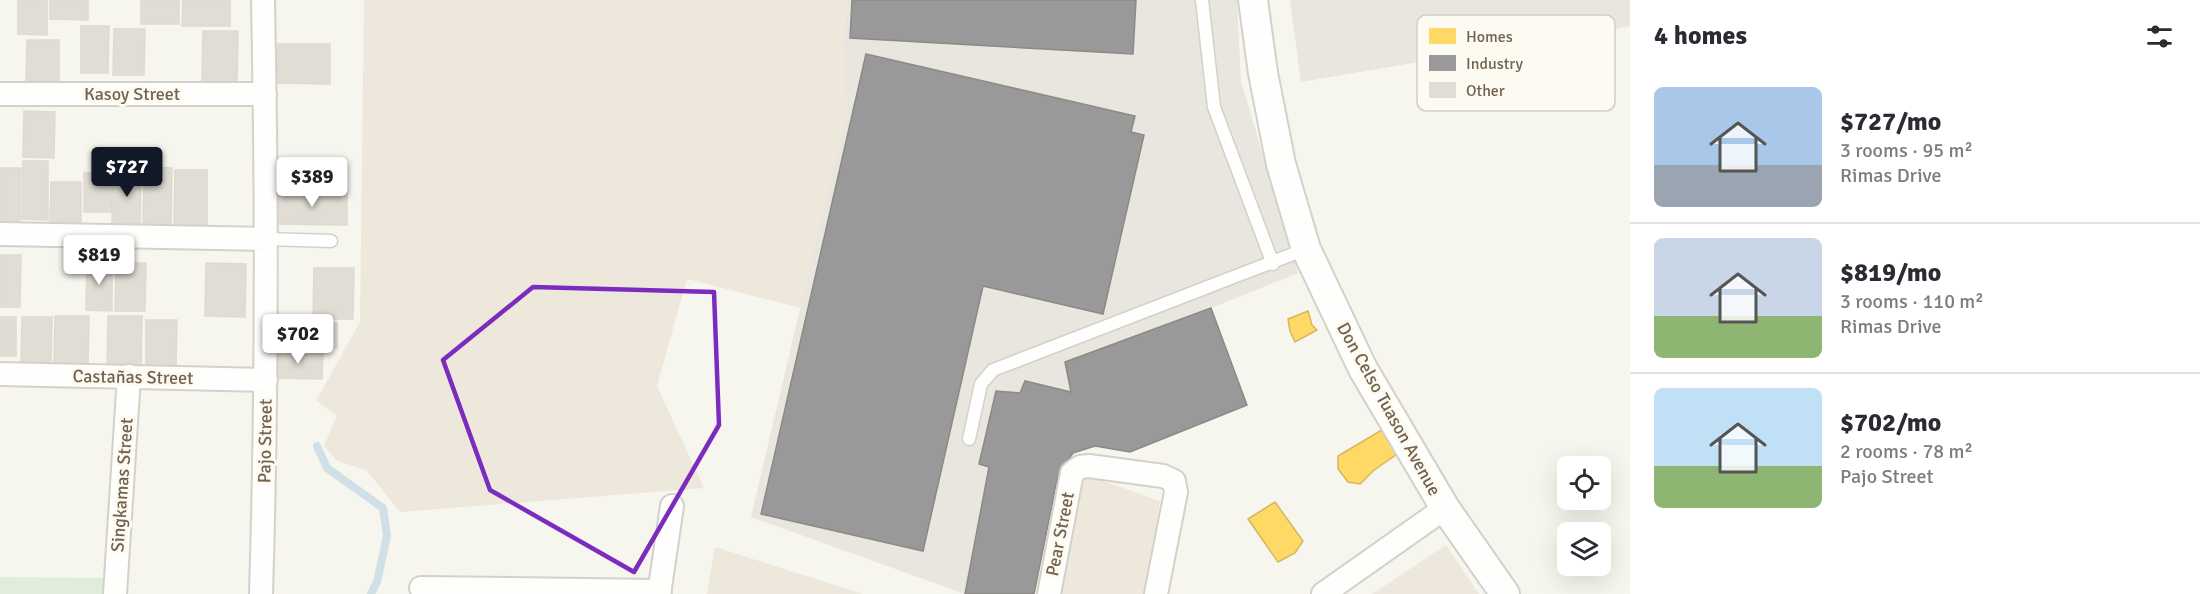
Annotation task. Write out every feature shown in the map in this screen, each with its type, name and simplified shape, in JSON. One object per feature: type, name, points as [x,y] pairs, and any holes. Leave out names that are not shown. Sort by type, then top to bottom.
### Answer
[{"type":"street","name":"Pajo Street","points":[[261,594],[267,239],[263,0]]},
{"type":"street","name":"Don Celso Tuason Avenue","points":[[1253,0],[1263,73],[1281,164],[1306,249],[1363,369],[1445,508],[1505,594]]},
{"type":"street","name":"Kasoy Street","points":[[0,94],[265,94]]},
{"type":"street","points":[[0,234],[267,239]]},
{"type":"street","name":"Castañas Street","points":[[0,374],[266,380]]},
{"type":"street","name":"Singkamas Street","points":[[116,594],[129,376]]},
{"type":"street","name":"Pear Street","points":[[1049,594],[1072,473],[1080,467],[1089,466],[1164,476],[1174,481],[1176,492],[1156,594]]},
{"type":"street","points":[[421,588],[660,593],[672,506]]},
{"type":"street","points":[[1323,594],[1445,508]]},
{"type":"lane","points":[[1202,0],[1214,107],[1273,264]]},
{"type":"lane","points":[[267,239],[331,241]]},
{"type":"lane","points":[[969,439],[981,384],[993,370],[1273,264],[1306,249]]},
{"type":"highlighted area","points":[[533,287],[714,292],[719,425],[634,572],[490,490],[443,360]]},
{"type":"shaded area","points":[[364,0],[846,0],[843,43],[846,114],[801,308],[687,279],[657,386],[704,488],[400,512],[367,471],[336,460],[324,446],[337,415],[316,401],[360,322]]},
{"type":"shaded area","points":[[846,0],[1237,0],[1241,81],[1298,273],[1211,308],[1247,405],[1130,452],[1095,446],[1073,453],[1058,475],[1034,594],[965,594],[751,517],[846,114],[843,43]]},
{"type":"shaded area","points":[[1290,0],[1630,0],[1630,26],[1615,29],[1615,15],[1417,15],[1417,62],[1301,82]]},
{"type":"shaded area","points":[[1080,473],[1160,501],[1147,594],[1061,594]]},
{"type":"shaded area","points":[[1446,545],[1479,594],[1372,594]]},
{"type":"shaded area","points":[[715,547],[863,594],[707,594]]},
{"type":"green space","points":[[0,577],[104,578],[102,594],[0,594]]},
{"type":"building: Homes","points":[[1308,311],[1312,325],[1317,330],[1295,342],[1288,319]]},
{"type":"building: Homes","points":[[1385,428],[1397,454],[1373,471],[1360,484],[1348,482],[1338,469],[1338,456]]},
{"type":"building: Homes","points":[[1275,502],[1303,541],[1295,553],[1278,562],[1248,519]]},
{"type":"building: Industry","points":[[852,0],[1136,0],[1133,54],[850,38]]},
{"type":"building: Industry","points":[[866,54],[1135,116],[1131,132],[1144,135],[1103,314],[983,286],[923,551],[761,514]]},
{"type":"building: Industry","points":[[1211,308],[1247,405],[1130,452],[1095,446],[1073,453],[1058,475],[1034,594],[965,594],[989,467],[979,464],[996,391],[1020,393],[1025,381],[1071,392],[1065,362]]},
{"type":"building: Other","points":[[18,0],[47,0],[47,35],[18,34]]},
{"type":"building: Other","points":[[50,0],[88,0],[88,20],[50,19]]},
{"type":"building: Other","points":[[141,0],[179,0],[179,24],[141,24]]},
{"type":"building: Other","points":[[183,0],[230,0],[230,26],[182,26]]},
{"type":"building: Other","points":[[81,26],[109,26],[108,73],[81,73]]},
{"type":"building: Other","points":[[114,29],[145,29],[144,75],[113,75]]},
{"type":"building: Other","points":[[203,31],[238,31],[237,82],[202,82]]},
{"type":"building: Other","points":[[27,40],[59,40],[59,81],[26,81]]},
{"type":"building: Other","points":[[278,44],[330,44],[330,84],[277,83]]},
{"type":"building: Other","points":[[24,111],[55,112],[54,158],[23,157]]},
{"type":"building: Other","points":[[23,161],[48,161],[48,220],[22,219]]},
{"type":"building: Other","points":[[144,167],[172,168],[171,224],[143,224]]},
{"type":"building: Other","points":[[0,168],[21,168],[20,223],[0,223]]},
{"type":"building: Other","points":[[175,170],[207,170],[207,225],[174,225]]},
{"type":"building: Other","points":[[113,171],[141,171],[140,225],[112,224]]},
{"type":"building: Other","points":[[84,173],[111,173],[111,212],[84,212]]},
{"type":"building: Other","points":[[51,182],[81,182],[81,222],[50,222]]},
{"type":"building: Other","points":[[276,190],[347,191],[347,225],[276,224]]},
{"type":"building: Other","points":[[0,255],[21,255],[20,307],[0,307]]},
{"type":"building: Other","points":[[87,262],[112,262],[112,311],[86,310]]},
{"type":"building: Other","points":[[116,263],[146,263],[145,311],[115,311]]},
{"type":"building: Other","points":[[206,263],[246,264],[245,317],[205,316]]},
{"type":"building: Other","points":[[314,268],[354,268],[353,319],[313,319]]},
{"type":"building: Other","points":[[55,316],[89,316],[88,366],[54,365]]},
{"type":"building: Other","points":[[108,316],[142,316],[141,368],[107,368]]},
{"type":"building: Other","points":[[0,317],[16,317],[16,356],[0,356]]},
{"type":"building: Other","points":[[22,317],[52,317],[51,365],[21,364]]},
{"type":"building: Other","points":[[146,320],[177,320],[176,366],[146,366]]},
{"type":"building: Other","points":[[287,322],[337,323],[337,348],[287,347]]},
{"type":"building: Other","points":[[274,351],[323,352],[322,379],[274,378]]},
{"type":"waterway","points":[[317,446],[327,468],[383,508],[387,536],[377,582],[371,594]]}]
